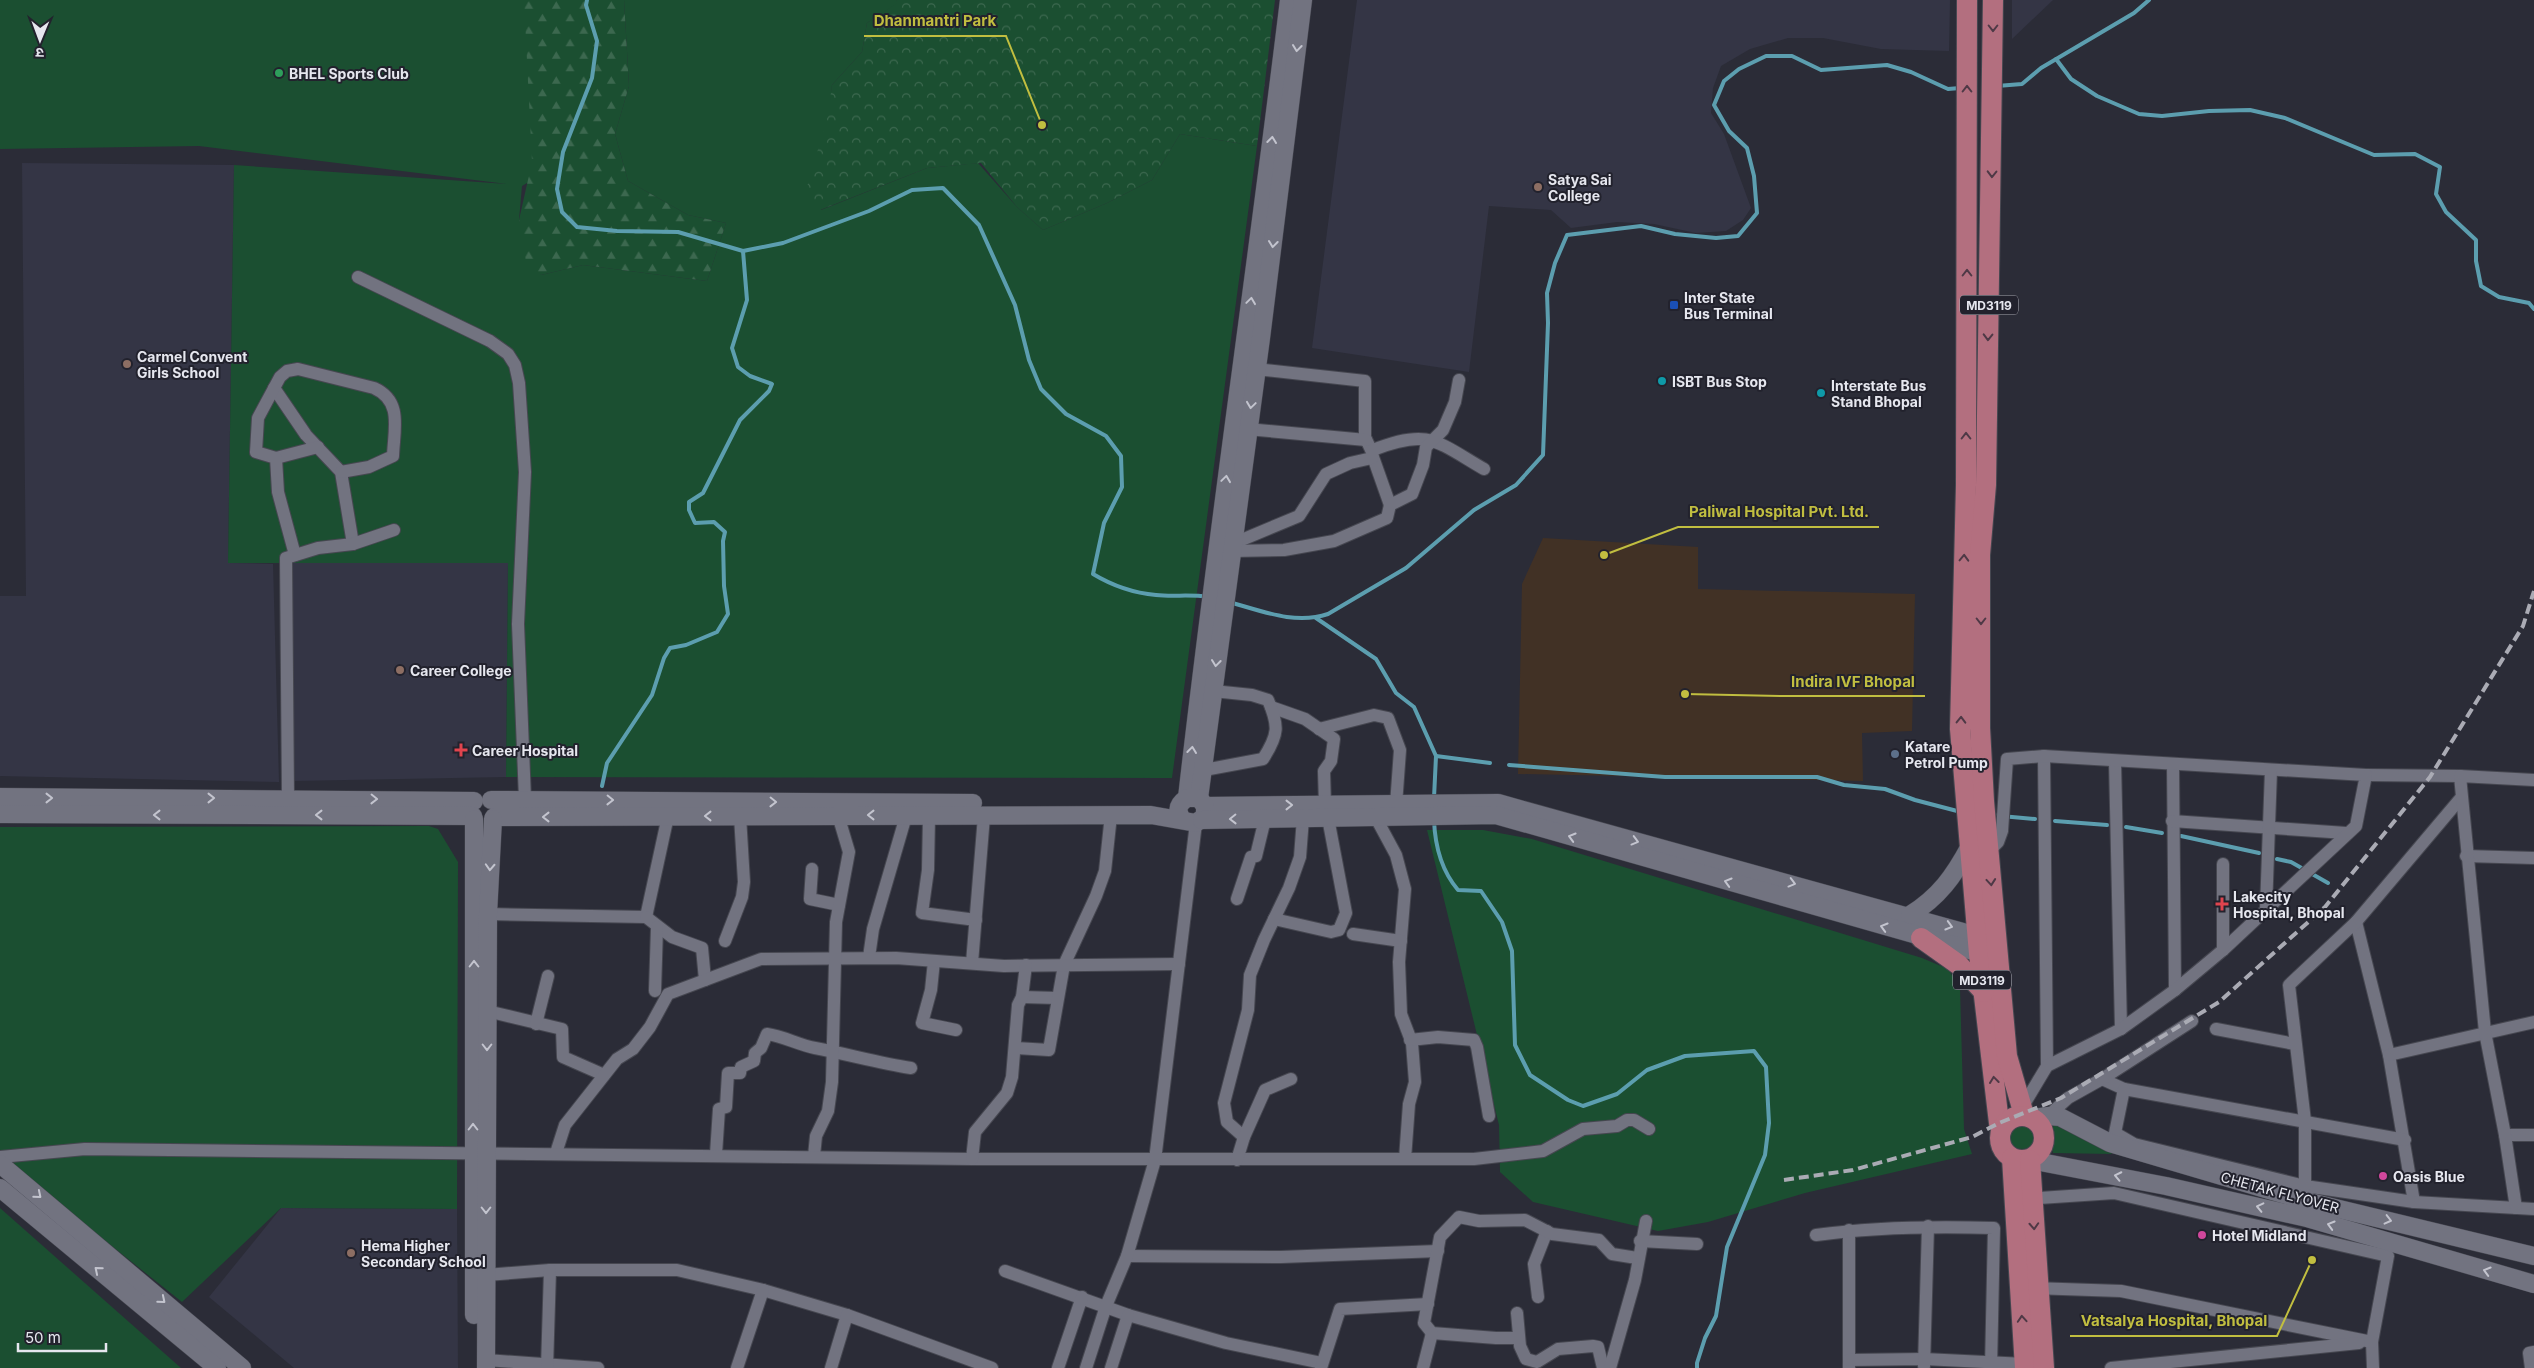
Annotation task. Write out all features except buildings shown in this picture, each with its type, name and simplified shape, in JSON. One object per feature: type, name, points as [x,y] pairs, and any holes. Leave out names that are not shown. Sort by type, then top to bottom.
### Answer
[{"type":"main road","points":[[1269,219],[1289,0]]},
{"type":"main road","points":[[1193,810],[1228,517],[1269,219],[1303,0]]},
{"type":"main road","name":"MD3119","points":[[1968,0],[1966,484],[1960,729],[1984,837],[1984,992],[1999,1123],[2002,1128]]},
{"type":"main road","name":"MD3119","points":[[1976,802],[1980,728],[1980,555],[1986,485],[1993,0]]},
{"type":"main road","points":[[1220,581],[1231,548],[1228,517],[1247,429],[1256,369],[1254,336]]},
{"type":"main road","points":[[1193,810],[1204,770],[1213,691],[1216,613]]},
{"type":"main road","points":[[0,806],[288,798],[483,812],[526,799],[1327,811],[1396,805],[1421,811]]},
{"type":"main road","points":[[0,806],[668,816],[1151,815],[1193,810],[1265,819],[1303,818],[1327,811],[1376,818],[1498,803],[1910,915],[1984,943]]},
{"type":"main road","points":[[1452,810],[1496,815],[1921,938],[1984,943]]},
{"type":"main road","points":[[482,1365],[486,1275],[480,1153],[487,1011],[488,914],[483,812]]},
{"type":"main road","points":[[482,1365],[480,1153],[483,812]]},
{"type":"main road","points":[[1910,915],[1936,896],[1948,884],[1984,837]]},
{"type":"main road","points":[[1921,938],[1959,965],[1984,992]]},
{"type":"main road","name":"MD3119","points":[[1984,943],[1998,958],[2007,1056],[2032,1114]]},
{"type":"main road","points":[[2032,1114],[2044,1131],[2045,1140],[2042,1148],[2021,1159],[2000,1145],[2002,1128],[2015,1116],[2032,1114]]},
{"type":"main road","name":"CHETAK FLYOVER","points":[[2032,1114],[2060,1117],[2110,1143],[2306,1202],[2534,1284]]},
{"type":"main road","points":[[2021,1159],[2029,1288],[2025,1366]]},
{"type":"main road","name":"CHETAK FLYOVER","points":[[2021,1159],[2147,1182],[2306,1202],[2534,1256]]},
{"type":"main road","points":[[0,1164],[242,1368]]},
{"type":"main road","points":[[0,1188],[217,1368]]},
{"type":"main road","points":[[2024,1200],[2016,1226],[2044,1368]]},
{"type":"street","points":[[358,277],[490,341],[508,354],[515,365],[525,472],[518,624],[526,799]]},
{"type":"street","points":[[318,447],[276,458],[256,452],[258,418],[280,377],[287,371],[298,369],[364,384],[383,392],[395,409],[393,456],[369,467],[341,472]]},
{"type":"street","points":[[1231,548],[1284,550],[1334,541],[1387,518],[1390,505],[1373,454],[1366,440],[1365,381],[1256,369]]},
{"type":"street","points":[[1390,505],[1412,494],[1423,465],[1426,447],[1443,430],[1455,402],[1459,380]]},
{"type":"street","points":[[274,388],[306,435],[341,472],[353,544]]},
{"type":"street","points":[[1247,429],[1366,440]]},
{"type":"street","points":[[1231,548],[1299,516],[1326,474],[1403,439],[1433,440],[1484,468]]},
{"type":"street","points":[[276,458],[278,492],[295,556]]},
{"type":"street","points":[[288,798],[286,558],[318,548],[353,544],[394,530]]},
{"type":"street","points":[[1204,770],[1263,759],[1276,739],[1276,720],[1268,700],[1263,697],[1213,691]]},
{"type":"street","points":[[1271,707],[1305,719],[1334,739],[1331,761],[1324,771],[1327,811],[1346,914],[1344,924],[1339,930],[1331,932],[1274,919]]},
{"type":"street","points":[[1320,729],[1374,715],[1388,718],[1400,750],[1396,805]]},
{"type":"street","points":[[2032,1114],[2047,1066],[2044,756]]},
{"type":"street","points":[[1984,837],[2003,808],[2007,759],[2044,756],[2116,762],[2366,775],[2460,776],[2534,780]]},
{"type":"street","points":[[2116,762],[2121,1029]]},
{"type":"street","points":[[2173,764],[2172,821],[2175,990]]},
{"type":"street","points":[[2266,909],[2271,770]]},
{"type":"street","points":[[2047,1066],[2121,1029],[2175,990],[2223,950],[2346,833],[2356,826],[2366,775]]},
{"type":"street","points":[[2460,776],[2460,799],[2485,1032],[2505,1134],[2516,1208]]},
{"type":"street","points":[[2306,1202],[2305,1121],[2289,985],[2356,922],[2460,799]]},
{"type":"street","points":[[1086,1368],[1106,1306],[1127,1256],[1155,1160],[1179,964],[1193,810]]},
{"type":"street","points":[[1015,1048],[1049,1050],[1064,965],[1096,896],[1105,871],[1111,815]]},
{"type":"street","points":[[646,917],[668,816]]},
{"type":"street","points":[[725,940],[742,897],[744,882],[740,816]]},
{"type":"street","points":[[814,1156],[816,1136],[828,1111],[833,1050],[834,958],[839,905],[849,852],[838,816]]},
{"type":"street","points":[[869,957],[873,929],[906,816]]},
{"type":"street","points":[[929,816],[928,870],[922,913],[976,920]]},
{"type":"street","points":[[972,963],[984,816]]},
{"type":"street","points":[[1244,1137],[1227,1122],[1224,1102],[1248,1010],[1250,975],[1289,888],[1300,857],[1303,818]]},
{"type":"street","points":[[1376,818],[1396,855],[1405,889],[1401,940],[1401,1014],[1410,1040],[1415,1082],[1409,1104],[1405,1159]]},
{"type":"street","points":[[1237,899],[1251,857],[1256,856],[1265,819]]},
{"type":"street","points":[[2172,821],[2346,833]]},
{"type":"street","points":[[2466,856],[2534,858]]},
{"type":"street","points":[[2223,864],[2223,950]]},
{"type":"street","points":[[812,869],[810,899],[839,905]]},
{"type":"street","points":[[488,914],[646,917],[672,937],[702,948],[705,980]]},
{"type":"street","points":[[2356,922],[2389,1055],[2405,1140],[2414,1202]]},
{"type":"street","points":[[655,990],[657,927]]},
{"type":"street","points":[[1353,934],[1401,940]]},
{"type":"street","points":[[556,1153],[565,1125],[617,1059],[633,1049],[650,1027],[668,994],[767,957],[869,957],[1026,966],[1179,964]]},
{"type":"street","points":[[934,961],[931,990],[922,1023],[956,1030]]},
{"type":"street","points":[[972,1159],[975,1132],[1007,1093],[1012,1077],[1018,1005],[1022,997],[1026,966]]},
{"type":"street","points":[[536,1024],[548,976]]},
{"type":"street","points":[[1022,997],[1057,998]]},
{"type":"street","points":[[487,1011],[562,1029],[563,1056],[604,1075]]},
{"type":"street","points":[[2032,1114],[2068,1098],[2102,1079],[2192,1021]]},
{"type":"street","points":[[2389,1055],[2534,1022]]},
{"type":"street","points":[[2216,1029],[2295,1044]]},
{"type":"street","points":[[716,1154],[719,1109],[726,1107],[728,1073],[740,1073],[741,1067],[754,1061],[755,1053],[761,1048],[767,1034],[815,1048],[833,1050],[911,1068]]},
{"type":"street","points":[[1410,1040],[1438,1037],[1474,1040],[1477,1047],[1489,1116]]},
{"type":"street","points":[[1238,1160],[1244,1137],[1265,1090],[1291,1079]]},
{"type":"street","points":[[2102,1079],[2124,1089],[2405,1140]]},
{"type":"street","points":[[2124,1089],[2114,1133],[2134,1144],[2306,1202],[2414,1202],[2534,1208]]},
{"type":"street","points":[[0,1157],[85,1149],[716,1154],[972,1159],[1474,1159],[1529,1153],[1556,1145],[1583,1129],[1617,1126],[1631,1119],[1648,1129]]},
{"type":"street","points":[[2505,1134],[2534,1136]]},
{"type":"street","points":[[2024,1200],[2114,1193],[2388,1256],[2372,1342],[2373,1368]]},
{"type":"street","points":[[1519,1338],[1432,1333],[1424,1324],[1440,1237],[1459,1217],[1479,1221],[1519,1219],[1567,1237],[1598,1240],[1612,1254],[1637,1258]]},
{"type":"street","points":[[1610,1368],[1635,1280],[1640,1241],[1646,1221]]},
{"type":"street","points":[[1538,1226],[1534,1264],[1538,1297]]},
{"type":"street","points":[[1816,1235],[1849,1230],[1928,1226],[1994,1228],[2016,1226]]},
{"type":"street","points":[[1924,1364],[1928,1226]]},
{"type":"street","points":[[1991,1365],[1994,1228]]},
{"type":"street","points":[[1849,1230],[1849,1364],[2025,1366]]},
{"type":"street","points":[[1640,1241],[1697,1244]]},
{"type":"street","points":[[1127,1256],[1281,1257],[1438,1251]]},
{"type":"street","points":[[547,1366],[550,1270]]},
{"type":"street","points":[[486,1275],[550,1270],[677,1270],[763,1290],[847,1315],[961,1363],[992,1368]]},
{"type":"street","points":[[1005,1271],[1128,1315],[1226,1343],[1321,1365],[1340,1309],[1428,1304]]},
{"type":"street","points":[[2029,1288],[2121,1291],[2372,1342]]},
{"type":"street","points":[[737,1368],[763,1290]]},
{"type":"street","points":[[1058,1368],[1082,1297]]},
{"type":"street","points":[[1517,1313],[1520,1346],[1526,1359],[1537,1362],[1558,1349],[1598,1347],[1603,1368]]},
{"type":"street","points":[[831,1368],[847,1315]]},
{"type":"street","points":[[1111,1368],[1128,1315]]},
{"type":"street","points":[[1423,1368],[1432,1333]]},
{"type":"street","points":[[2111,1368],[2212,1364],[2372,1342]]},
{"type":"street","points":[[2531,1368],[2532,1353]]},
{"type":"street","points":[[482,1365],[598,1368]]},
{"type":"shaded area","name":"Satya Sai College","points":[[1357,0],[1950,0],[1949,51],[1881,49],[1823,38],[1788,38],[1750,49],[1721,66],[1713,88],[1711,113],[1724,134],[1751,208],[1743,220],[1726,231],[1696,233],[1654,224],[1617,222],[1571,228],[1551,210],[1489,206],[1469,372],[1312,348]]},
{"type":"shaded area","points":[[2012,0],[2053,0],[2012,39]]},
{"type":"shaded area","name":"Carmel Convent Girls School","points":[[22,163],[234,165],[228,563],[273,564],[279,782],[0,776],[0,596],[26,596]]},
{"type":"shaded area","points":[[1543,538],[1698,547],[1698,589],[1915,594],[1912,731],[1862,733],[1863,781],[1518,774],[1522,584]]},
{"type":"shaded area","name":"Career College","points":[[293,563],[508,563],[506,777],[293,781]]},
{"type":"shaded area","name":"Hema Higher Secondary School","points":[[281,1208],[457,1209],[458,1368],[294,1368],[209,1297]]},
{"type":"green space","points":[[0,0],[571,0],[542,174],[522,186],[519,220],[541,275],[583,265],[707,281],[726,223],[688,215],[628,181],[615,134],[629,86],[624,0],[896,0],[898,3],[867,23],[862,52],[832,85],[821,210],[927,168],[978,163],[1017,207],[1043,230],[1107,203],[1152,180],[1180,134],[1257,146],[1172,778],[506,777],[508,563],[228,563],[234,165],[507,184],[199,146],[0,149]]},
{"type":"green space","points":[[524,0],[624,0],[629,86],[615,134],[628,181],[688,215],[726,223],[707,281],[583,265],[541,275],[526,262],[519,220],[532,162]]},
{"type":"green space","points":[[896,0],[1275,0],[1257,146],[1180,134],[1152,180],[1107,203],[1043,230],[1017,207],[981,163],[927,168],[820,210],[807,187],[828,115],[832,85],[862,52],[867,23],[897,3]]},
{"type":"green space","points":[[429,826],[438,829],[458,862],[457,1209],[281,1208],[182,1302],[0,1157],[0,827]]},
{"type":"green space","points":[[1427,830],[1483,830],[1532,839],[1922,958],[1948,969],[1960,988],[1964,1129],[1972,1154],[1805,1193],[1708,1222],[1658,1231],[1533,1202],[1500,1172],[1499,1125]]},
{"type":"green space","points":[[2022,1123],[2031,1127],[2035,1136],[2031,1145],[2022,1149],[2013,1145],[2009,1136],[2013,1127]]},
{"type":"green space","points":[[2054,1124],[2108,1150],[2112,1154],[2053,1153],[2049,1137]]},
{"type":"green space","points":[[0,1208],[181,1368],[0,1368]]},
{"type":"waterway","points":[[587,0],[586,5],[597,41],[592,78],[563,152],[557,189],[562,212],[577,227],[617,231],[678,232],[743,251],[783,243],[869,211],[912,190],[943,188],[979,225],[1015,305],[1029,360],[1041,389],[1066,414],[1106,436],[1121,456],[1122,487],[1104,523],[1093,574],[1108,582],[1139,593],[1163,596],[1208,597]]},
{"type":"waterway","points":[[1997,86],[2022,84],[2041,68],[2134,13],[2149,0]]},
{"type":"waterway","points":[[1229,602],[1278,616],[1303,618],[1328,614],[1406,568],[1474,510],[1516,485],[1543,455],[1548,323],[1547,293],[1555,263],[1567,235],[1641,226],[1675,234],[1716,238],[1738,236],[1757,213],[1754,176],[1747,148],[1729,131],[1714,105],[1724,81],[1739,69],[1766,56],[1792,56],[1821,70],[1887,65],[1911,72],[1948,89],[1960,88]]},
{"type":"waterway","points":[[2056,59],[2071,79],[2097,96],[2139,114],[2162,116],[2209,111],[2250,110],[2285,118],[2374,155],[2415,154],[2440,167],[2436,194],[2446,212],[2476,240],[2476,261],[2481,286],[2499,297],[2529,303],[2534,309]]},
{"type":"waterway","points":[[602,786],[607,763],[652,695],[664,658],[670,648],[686,645],[717,632],[728,614],[724,586],[723,541],[725,532],[714,522],[695,523],[689,510],[689,502],[703,493],[740,420],[769,391],[772,384],[750,376],[738,367],[732,348],[747,300],[743,251]]},
{"type":"waterway","points":[[1316,618],[1376,659],[1396,693],[1414,707],[1436,756],[1434,798]]},
{"type":"waterway","points":[[1436,756],[1490,763]]},
{"type":"waterway","points":[[1509,765],[1665,777],[1817,777],[1844,785],[1885,789],[1915,800],[1961,812]]},
{"type":"waterway","points":[[1990,815],[2035,819]]},
{"type":"waterway","points":[[1434,820],[1440,858],[1452,882],[1458,890],[1481,891],[1502,922],[1512,951],[1515,1045],[1530,1075],[1568,1100],[1583,1106],[1617,1094],[1647,1070],[1685,1056],[1754,1051],[1766,1067],[1769,1123],[1765,1155],[1727,1247],[1716,1316],[1705,1338],[1697,1368]]},
{"type":"waterway","points":[[2055,821],[2107,825]]},
{"type":"waterway","points":[[2126,827],[2162,833]]},
{"type":"waterway","points":[[2181,836],[2259,853]]},
{"type":"waterway","points":[[2277,859],[2291,862],[2328,883]]},
{"type":"railway","points":[[1784,1180],[1853,1170],[1972,1137],[1999,1123],[2061,1098],[2219,1002],[2325,907],[2430,777],[2523,626],[2534,591]]},
{"type":"place","name":"BHEL Sports Club","points":[[279,73]]},
{"type":"place","name":"Dhanmantri Park","points":[[1042,125]]},
{"type":"place","name":"Satya Sai College","points":[[1538,187]]},
{"type":"place","name":"Inter State Bus Terminal","points":[[1674,305]]},
{"type":"place","name":"Carmel Convent Girls School","points":[[127,364]]},
{"type":"place","name":"ISBT Bus Stop","points":[[1662,381]]},
{"type":"place","name":"Interstate Bus Stand Bhopal","points":[[1821,393]]},
{"type":"place","name":"Paliwal Hospital Pvt. Ltd.","points":[[1604,555]]},
{"type":"place","name":"Career College","points":[[400,670]]},
{"type":"place","name":"Indira IVF Bhopal","points":[[1685,694]]},
{"type":"place","name":"Career Hospital","points":[[461,750]]},
{"type":"place","name":"Katare Petrol Pump","points":[[1895,754]]},
{"type":"place","name":"Lakecity Hospital, Bhopal","points":[[2222,904]]},
{"type":"place","name":"Oasis Blue","points":[[2383,1176]]},
{"type":"place","name":"Hotel Midland","points":[[2202,1235]]},
{"type":"place","name":"Hema Higher Secondary School","points":[[351,1253]]},
{"type":"place","name":"Vatsalya Hospital, Bhopal","points":[[2312,1260]]}]
